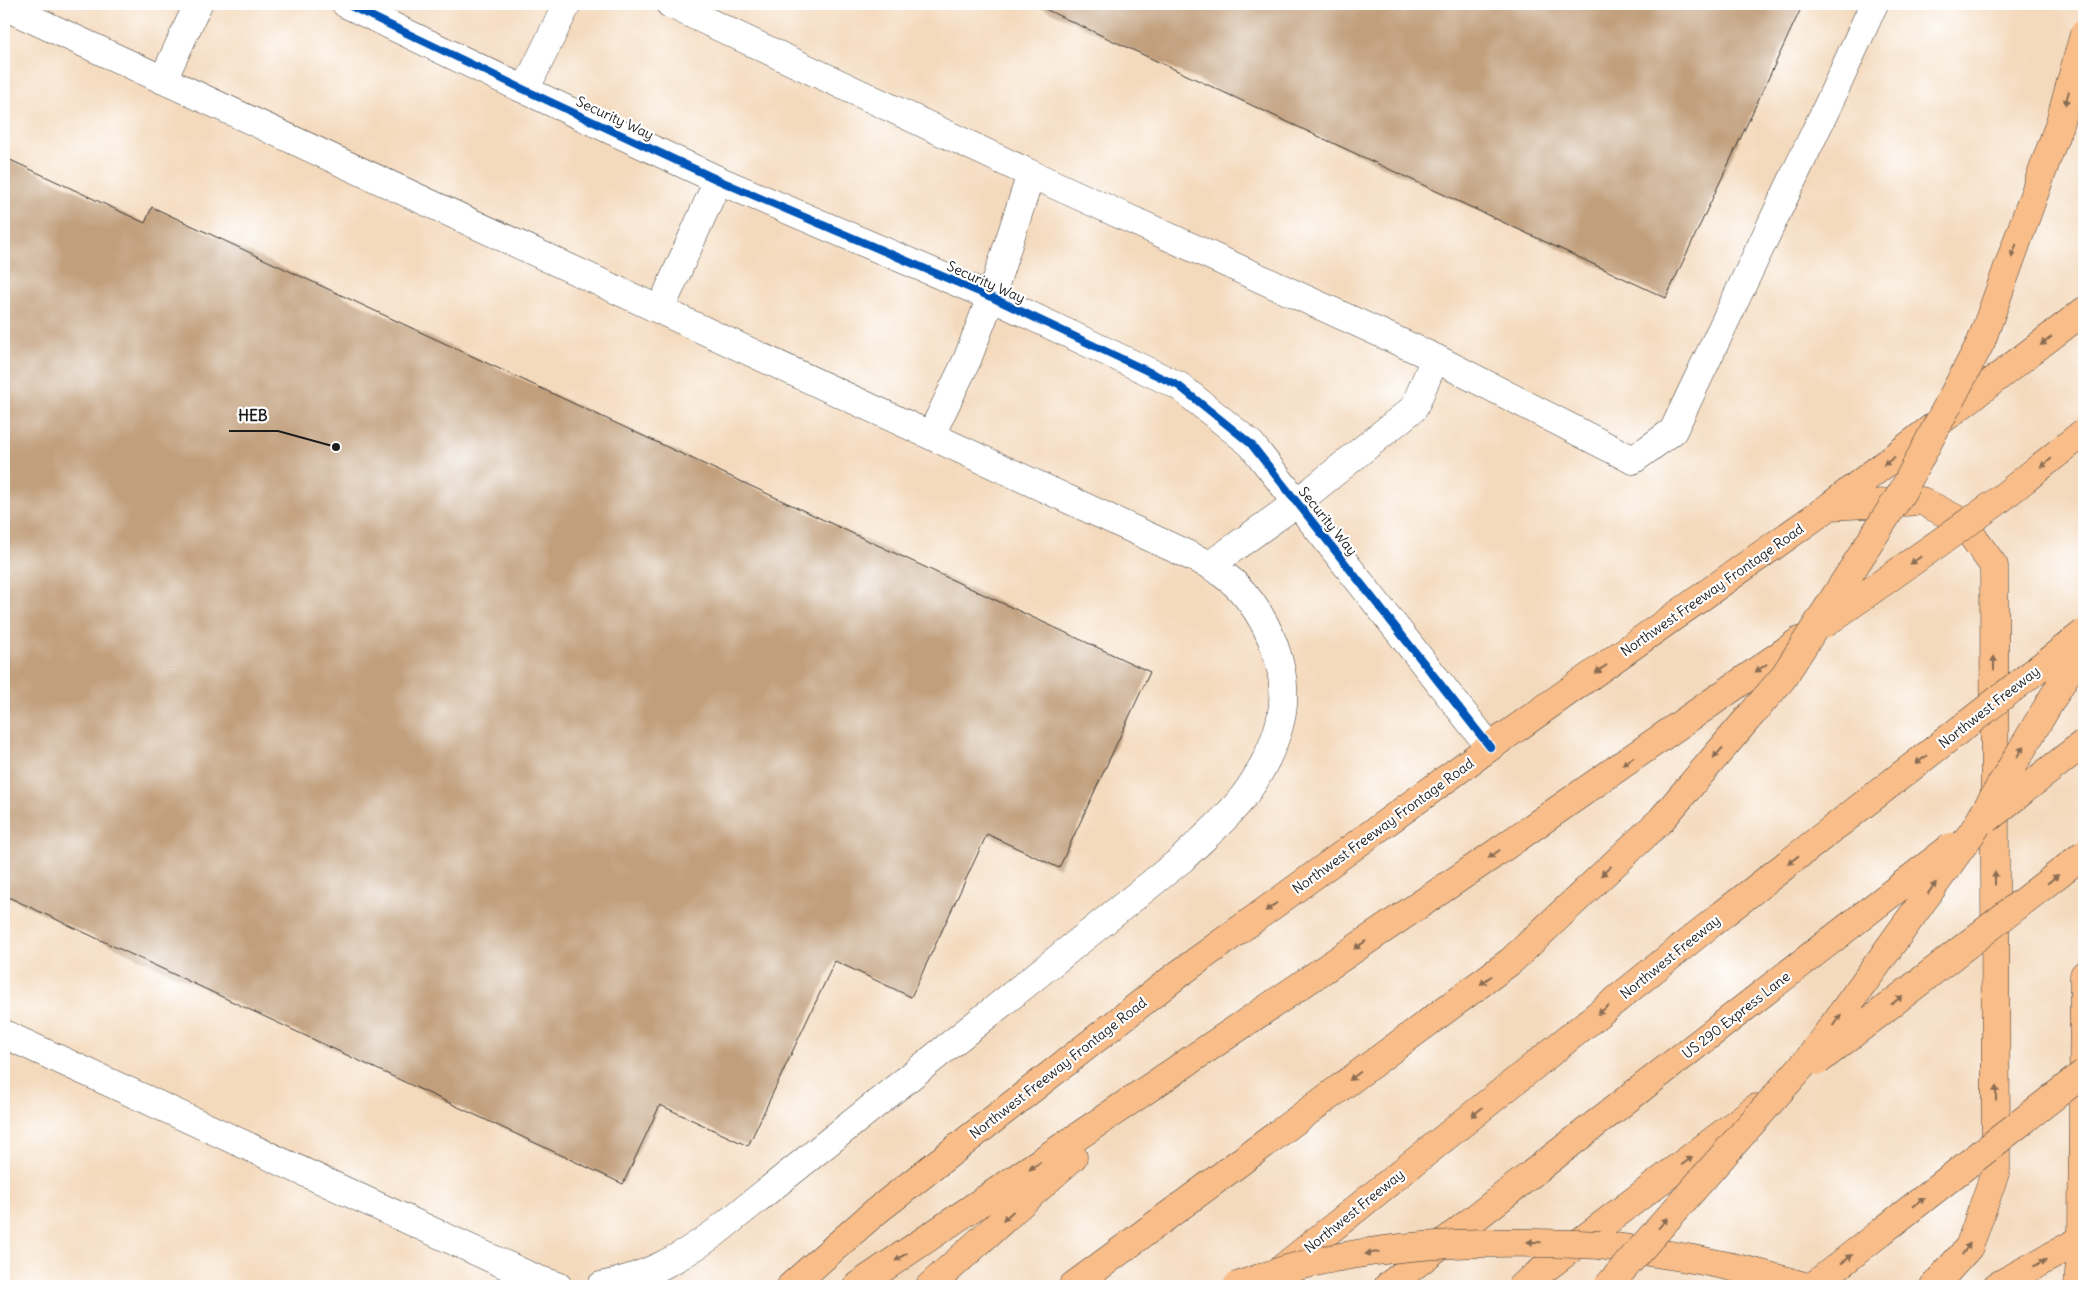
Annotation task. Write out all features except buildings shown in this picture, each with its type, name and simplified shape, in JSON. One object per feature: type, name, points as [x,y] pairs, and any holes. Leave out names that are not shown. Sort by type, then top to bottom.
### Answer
[{"type":"main road","points":[[1073,1286],[1511,961],[1661,820],[1782,679],[1902,492],[1981,342],[2059,125],[2084,34]]},
{"type":"main road","name":"Northwest Freeway Frontage Road","points":[[791,1286],[874,1213],[1176,976],[1490,747],[1830,506],[2084,311]]},
{"type":"main road","points":[[858,1286],[1498,851],[1801,640],[1994,504],[2084,432]]},
{"type":"main road","points":[[1830,506],[1922,501],[1962,522],[1994,566],[1996,1170],[1969,1247],[1934,1286]]},
{"type":"main road","name":"Northwest Freeway","points":[[1260,1286],[1723,914],[2084,633]]},
{"type":"main road","points":[[1608,1286],[1811,1056],[1974,830],[2084,645]]},
{"type":"main road","name":"US 290 Express Lane","points":[[1388,1286],[2084,743]]},
{"type":"main road","points":[[1522,1286],[1775,1094],[2084,854]]},
{"type":"main road","points":[[2078,1286],[2083,1239],[2084,975]]},
{"type":"main road","points":[[1812,1286],[2084,1073]]},
{"type":"main road","points":[[930,1286],[1148,1090]]},
{"type":"main road","points":[[1997,1286],[2083,1239]]},
{"type":"main road","points":[[1237,1286],[1291,1268],[1353,1256],[1415,1246],[1503,1242],[1600,1245],[1662,1253],[1724,1264],[1804,1286]]},
{"type":"street","points":[[164,80],[198,4]]},
{"type":"street","name":"Security Way","points":[[346,4],[718,180],[991,297],[1179,386],[1251,444],[1490,747]]},
{"type":"street","points":[[525,90],[567,4]]},
{"type":"street","points":[[670,4],[1031,174],[1435,358],[1633,460],[1673,431],[1874,4]]},
{"type":"street","points":[[4,6],[1210,565],[1234,583],[1255,608],[1269,633],[1280,668],[1283,692],[1281,718],[1272,744],[1243,798],[1182,859],[716,1233],[655,1279],[631,1280],[601,1286]]},
{"type":"street","points":[[931,435],[966,360],[991,297],[1031,174]]},
{"type":"street","points":[[660,310],[718,180]]},
{"type":"street","points":[[1210,565],[1298,502],[1414,408],[1435,358]]},
{"type":"street","points":[[4,1034],[534,1278],[558,1286]]},
{"type":"cycle path","points":[[346,4],[718,180],[991,297],[1179,386],[1251,444],[1490,747]]},
{"type":"place","name":"HEB","points":[[336,447]]}]
